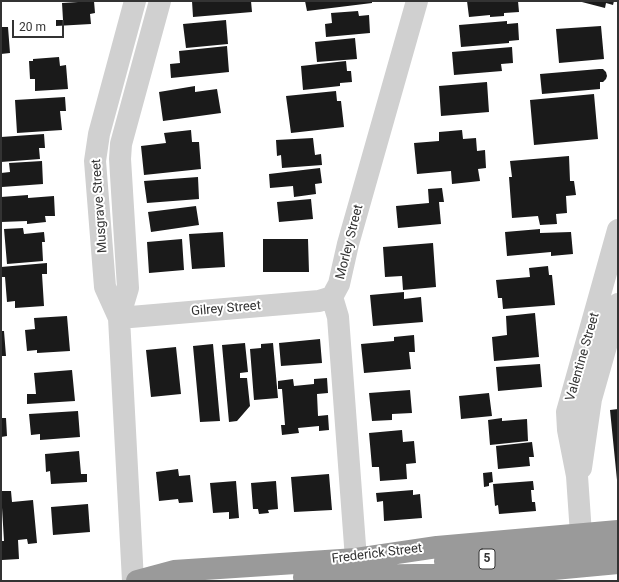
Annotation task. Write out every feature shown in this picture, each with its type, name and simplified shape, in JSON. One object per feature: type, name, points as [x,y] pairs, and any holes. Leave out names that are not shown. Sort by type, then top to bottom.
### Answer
[{"type":"highway","name":"Frederick Street","points":[[137,581],[174,571],[356,559],[437,546],[618,531]]},
{"type":"highway","name":"5","points":[[356,559],[396,564],[507,558],[618,547]]},
{"type":"highway","name":"Frederick Street","points":[[234,581],[332,576],[501,574],[618,563]]},
{"type":"street","name":"Musgrave Street","points":[[119,318],[105,287],[95,161],[99,134],[135,1]]},
{"type":"street","name":"Musgrave Street","points":[[133,581],[119,318],[128,288],[120,159],[121,144],[160,1]]},
{"type":"street","name":"Morley Street","points":[[356,559],[338,317],[332,297],[339,284],[348,244],[417,1]]},
{"type":"street","name":"Valentine Street","points":[[581,534],[578,487],[568,430],[567,412],[618,230]]},
{"type":"street","name":"Gilrey Street","points":[[119,318],[319,302],[332,297]]},
{"type":"street","name":"Valentine Street","points":[[578,487],[591,399],[618,304]]},
{"type":"building","points":[[94,1],[95,13],[90,14],[91,24],[56,26],[56,20],[63,20],[62,3]]},
{"type":"building","points":[[192,1],[251,1],[252,12],[193,17]]},
{"type":"building","points":[[305,1],[372,1],[372,3],[307,11]]},
{"type":"building","points":[[467,1],[518,1],[519,12],[504,13],[504,16],[490,17],[490,15],[469,17]]},
{"type":"building","points":[[578,1],[614,1],[613,5],[606,3],[605,8]]},
{"type":"building","points":[[358,11],[359,16],[369,15],[370,33],[326,37],[325,24],[332,23],[331,13]]},
{"type":"building","points":[[226,20],[228,44],[186,48],[183,24]]},
{"type":"building","points":[[507,21],[507,24],[518,23],[519,40],[509,41],[509,43],[461,47],[459,25]]},
{"type":"building","points":[[601,26],[604,59],[559,63],[556,29]]},
{"type":"building","points":[[1,27],[8,27],[10,53],[1,54]]},
{"type":"building","points":[[355,38],[357,59],[317,62],[315,42]]},
{"type":"building","points":[[227,46],[229,72],[171,78],[170,64],[180,63],[179,51]]},
{"type":"building","points":[[512,47],[513,63],[501,64],[502,71],[454,75],[452,52]]},
{"type":"building","points":[[59,57],[60,66],[66,65],[68,89],[35,91],[35,79],[30,79],[29,61],[33,61],[33,59]]},
{"type":"building","points":[[346,61],[347,71],[351,71],[352,82],[340,83],[340,86],[303,90],[301,66]]},
{"type":"building","points":[[603,69],[607,76],[603,82],[600,82],[600,89],[542,94],[540,74]]},
{"type":"building","points":[[487,82],[489,112],[441,116],[439,86]]},
{"type":"building","points":[[195,86],[195,92],[217,89],[221,113],[163,121],[159,92]]},
{"type":"building","points":[[336,91],[337,101],[341,101],[344,127],[291,133],[286,96]]},
{"type":"building","points":[[594,94],[598,139],[534,145],[530,100]]},
{"type":"building","points":[[65,97],[66,111],[60,111],[62,130],[17,133],[15,100]]},
{"type":"building","points":[[191,130],[192,142],[199,142],[201,169],[144,175],[141,146],[166,143],[164,133]]},
{"type":"building","points":[[462,130],[463,139],[476,138],[477,151],[485,150],[486,168],[478,169],[480,181],[452,184],[451,171],[417,174],[414,143],[439,141],[439,132]]},
{"type":"building","points":[[44,134],[45,148],[39,148],[40,159],[1,162],[1,137]]},
{"type":"building","points":[[313,138],[315,155],[321,154],[322,165],[282,168],[281,155],[277,156],[276,140]]},
{"type":"building","points":[[569,156],[570,181],[574,181],[576,195],[566,196],[567,213],[556,214],[557,224],[540,225],[538,216],[512,218],[509,177],[512,177],[510,161]]},
{"type":"building","points":[[42,161],[43,184],[2,187],[1,173],[10,172],[9,163]]},
{"type":"building","points":[[320,168],[322,183],[315,184],[316,194],[294,197],[293,186],[270,188],[269,174]]},
{"type":"building","points":[[198,177],[199,199],[147,203],[144,181]]},
{"type":"building","points":[[442,188],[444,202],[439,202],[441,224],[398,228],[396,206],[429,203],[428,189]]},
{"type":"building","points":[[28,195],[28,198],[54,196],[55,216],[45,216],[46,222],[27,224],[27,221],[1,222],[1,197]]},
{"type":"building","points":[[311,199],[313,219],[279,222],[277,202]]},
{"type":"building","points":[[196,206],[199,225],[151,232],[148,212]]},
{"type":"building","points":[[23,228],[24,234],[44,232],[45,242],[42,242],[43,261],[7,264],[4,229]]},
{"type":"building","points":[[540,229],[540,233],[571,232],[573,254],[551,256],[551,252],[507,256],[505,232]]},
{"type":"building","points":[[223,232],[225,267],[192,269],[189,234]]},
{"type":"building","points":[[182,239],[184,270],[149,273],[147,242]]},
{"type":"building","points":[[263,239],[308,239],[309,272],[263,272]]},
{"type":"building","points":[[433,243],[436,287],[403,290],[402,276],[385,277],[383,247]]},
{"type":"building","points":[[47,263],[47,274],[42,274],[44,306],[15,308],[15,301],[7,302],[5,277],[1,277],[1,267]]},
{"type":"building","points":[[548,266],[549,275],[552,275],[555,305],[503,309],[502,298],[498,298],[496,280],[530,277],[529,268]]},
{"type":"building","points":[[404,292],[404,299],[421,297],[423,322],[373,326],[370,295]]},
{"type":"building","points":[[535,313],[539,357],[494,361],[492,337],[507,335],[506,316]]},
{"type":"building","points":[[67,316],[70,351],[37,353],[37,350],[27,351],[25,330],[35,329],[34,318]]},
{"type":"building","points":[[1,331],[4,331],[6,356],[1,356]]},
{"type":"building","points":[[414,335],[415,352],[409,352],[411,369],[364,373],[361,344],[394,341],[394,337]]},
{"type":"building","points":[[320,339],[322,363],[281,366],[279,343]]},
{"type":"building","points":[[245,343],[248,372],[240,373],[240,378],[247,378],[250,406],[237,421],[229,422],[222,345]]},
{"type":"building","points":[[273,343],[278,398],[254,400],[250,349],[261,348],[261,344]]},
{"type":"building","points":[[213,344],[220,421],[200,422],[193,346]]},
{"type":"building","points":[[176,347],[181,394],[151,397],[146,350]]},
{"type":"building","points":[[540,364],[542,387],[498,391],[496,367]]},
{"type":"building","points":[[72,370],[75,401],[27,404],[27,394],[36,394],[34,373]]},
{"type":"building","points":[[327,378],[328,393],[317,394],[318,416],[328,415],[329,430],[319,431],[319,426],[298,428],[299,433],[282,435],[281,425],[285,425],[282,389],[278,389],[278,381],[293,379],[294,386],[314,384],[314,379]]},
{"type":"building","points":[[410,390],[412,413],[392,414],[392,420],[372,421],[369,393]]},
{"type":"building","points":[[489,393],[492,416],[461,419],[459,396]]},
{"type":"building","points":[[618,409],[618,480],[617,480],[610,410]]},
{"type":"building","points":[[78,411],[80,437],[40,440],[40,434],[31,435],[29,414]]},
{"type":"building","points":[[1,418],[6,418],[7,436],[1,437]]},
{"type":"building","points":[[502,418],[502,421],[527,419],[528,441],[490,445],[488,420]]},
{"type":"building","points":[[402,430],[403,442],[414,441],[416,463],[406,464],[407,479],[380,481],[379,467],[372,467],[369,433]]},
{"type":"building","points":[[532,442],[534,457],[529,457],[530,466],[498,469],[496,446]]},
{"type":"building","points":[[79,451],[81,474],[87,474],[87,482],[51,484],[50,471],[46,472],[45,454]]},
{"type":"building","points":[[178,469],[179,476],[190,475],[193,502],[179,503],[178,499],[159,501],[156,472]]},
{"type":"building","points":[[492,472],[493,482],[489,483],[489,486],[484,487],[483,473]]},
{"type":"building","points":[[329,474],[332,510],[294,512],[291,477]]},
{"type":"building","points":[[236,481],[239,518],[229,519],[229,512],[213,513],[210,483]]},
{"type":"building","points":[[276,481],[278,509],[268,510],[269,513],[259,514],[258,509],[253,509],[251,483]]},
{"type":"building","points":[[533,481],[534,490],[531,490],[532,502],[535,502],[536,511],[499,514],[498,505],[495,506],[493,484]]},
{"type":"building","points":[[413,490],[413,495],[420,494],[422,518],[384,521],[383,501],[377,502],[376,493]]},
{"type":"building","points":[[1,491],[11,491],[12,502],[33,500],[37,543],[28,544],[27,539],[18,540],[19,559],[2,560],[1,541],[4,541]]},
{"type":"building","points":[[88,504],[90,532],[53,535],[51,507]]}]
